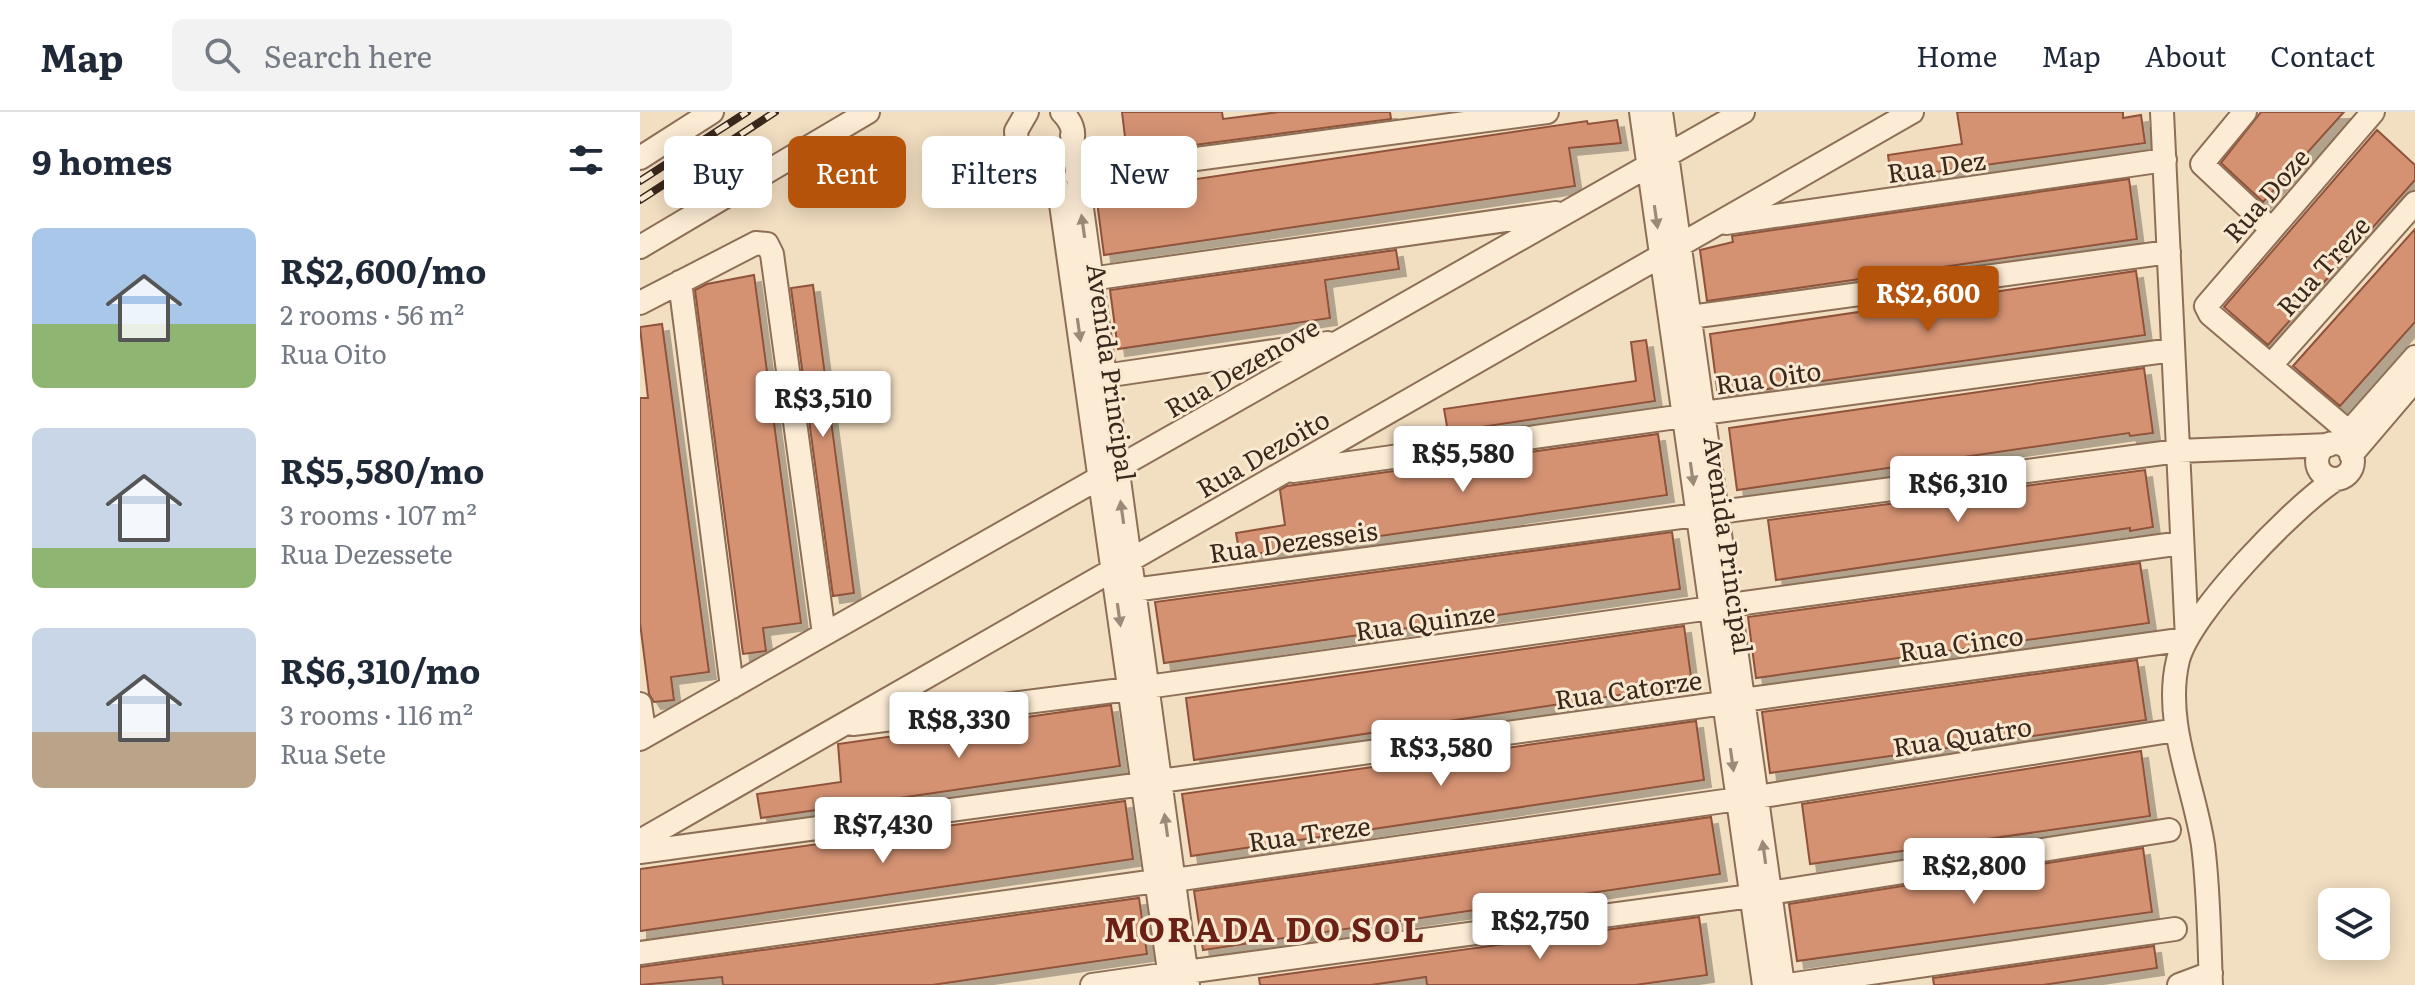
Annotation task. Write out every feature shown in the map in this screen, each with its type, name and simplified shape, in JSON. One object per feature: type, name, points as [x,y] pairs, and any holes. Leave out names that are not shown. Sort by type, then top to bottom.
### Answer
[{"type":"street","points":[[640,158],[712,112]]},
{"type":"street","points":[[640,247],[868,112]]},
{"type":"street","name":"Avenida Principal","points":[[1016,136],[1018,123],[1027,112]]},
{"type":"street","points":[[1076,175],[1547,112]]},
{"type":"street","name":"Avenida Principal","points":[[1641,112],[1658,160]]},
{"type":"street","name":"Avenida Principal","points":[[1661,112],[1658,160],[1761,895],[1764,985]]},
{"type":"street","name":"Rua Dezenove","points":[[642,738],[1743,112]]},
{"type":"street","name":"Rua Dezoito","points":[[640,841],[1912,112]]},
{"type":"street","points":[[2162,112],[2187,639]]},
{"type":"street","points":[[2245,112],[2202,164],[2271,229]]},
{"type":"street","name":"Rua Doze","points":[[2271,365],[2210,314],[2206,306],[2373,112]]},
{"type":"street","name":"Avenida Principal","points":[[1065,154],[1071,121]]},
{"type":"street","name":"Avenida Principal","points":[[1071,121],[1104,376],[1108,474]]},
{"type":"street","name":"Rua Dez","points":[[1715,225],[2165,160]]},
{"type":"street","name":"Rua Treze","points":[[2271,365],[2415,203]]},
{"type":"street","name":"Avenida Principal","points":[[1062,208],[1108,474],[1179,979]]},
{"type":"street","points":[[1090,279],[1569,212]]},
{"type":"street","points":[[640,303],[756,243],[767,244],[772,254],[824,634]]},
{"type":"street","name":"Avenida Principal","points":[[1670,250],[1690,317],[1693,415]]},
{"type":"street","points":[[1690,317],[2169,252]]},
{"type":"street","points":[[680,282],[732,687]]},
{"type":"street","points":[[1104,376],[1341,341]]},
{"type":"street","name":"Rua Oito","points":[[1281,473],[2173,350]]},
{"type":"street","points":[[2179,985],[2211,979],[2203,844],[2176,730],[2175,676],[2187,639],[2249,557],[2313,494],[2333,454],[2415,357]]},
{"type":"street","points":[[2271,365],[2333,454]]},
{"type":"street","points":[[2333,454],[2415,380]]},
{"type":"street","name":"Rua Dezesseis","points":[[1133,590],[2178,451],[2300,445],[2333,454]]},
{"type":"street","name":"Rua Quinze","points":[[840,726],[1138,688],[2182,543]]},
{"type":"street","name":"Avenida Principal","points":[[1121,566],[1133,590],[1138,688]]},
{"type":"street","name":"Rua Cinco","points":[[1734,702],[2187,639]]},
{"type":"street","name":"Rua Catorze","points":[[640,852],[1734,702]]},
{"type":"street","points":[[640,704],[642,738]]},
{"type":"street","name":"Rua Quatro","points":[[1747,798],[2176,730]]},
{"type":"street","name":"Rua Treze","points":[[640,953],[1747,798]]},
{"type":"street","points":[[1092,985],[1179,979],[1761,895],[2169,830]]},
{"type":"street","name":"Avenida Principal","points":[[1761,895],[1786,985]]},
{"type":"street","points":[[1786,985],[2175,929]]},
{"type":"building","points":[[1122,112],[1222,112],[1223,119],[1279,112],[1390,112],[1391,119],[1197,145],[1197,136],[1125,136]]},
{"type":"building","points":[[1957,112],[2123,112],[2123,118],[2141,115],[2145,143],[1891,178],[1888,155],[1962,144]]},
{"type":"building","points":[[2261,112],[2344,112],[2263,202],[2221,163]]},
{"type":"building","points":[[1617,120],[1621,143],[1569,148],[1575,186],[1104,255],[1098,208],[1197,208],[1197,179],[1587,121],[1588,124]]},
{"type":"building","points":[[2377,130],[2415,165],[2415,180],[2268,345],[2224,307]]},
{"type":"building","points":[[2129,179],[2137,239],[1707,301],[1700,250],[1733,242],[1732,236]]},
{"type":"building","points":[[2415,229],[2415,322],[2340,406],[2293,366]]},
{"type":"building","points":[[1396,250],[1399,269],[1325,280],[1330,318],[1118,349],[1110,290]]},
{"type":"building","points":[[2136,271],[2145,335],[1718,396],[1710,334]]},
{"type":"building","points":[[754,275],[801,623],[763,628],[766,651],[743,654],[695,290],[707,284]]},
{"type":"building","points":[[813,285],[854,593],[833,596],[791,288]]},
{"type":"building","points":[[662,324],[709,672],[671,677],[674,700],[654,702],[649,694],[640,623],[640,398],[648,398],[640,327]]},
{"type":"building","points":[[1646,340],[1655,401],[1448,432],[1444,409],[1636,381],[1631,342]]},
{"type":"building","points":[[2144,368],[2153,433],[2130,436],[2129,433],[1737,490],[1729,428]]},
{"type":"building","points":[[1658,434],[1667,495],[1240,556],[1236,533],[1285,525],[1280,490],[1287,486]]},
{"type":"building","points":[[2145,470],[2153,527],[1776,580],[1768,520]]},
{"type":"building","points":[[1672,532],[1680,589],[1164,663],[1155,602]]},
{"type":"building","points":[[2140,563],[2149,623],[1756,678],[1748,617]]},
{"type":"building","points":[[1684,626],[1692,684],[1194,760],[1186,698]]},
{"type":"building","points":[[2137,660],[2146,720],[1770,773],[1762,712]]},
{"type":"building","points":[[1111,705],[1120,766],[761,818],[757,794],[841,782],[838,744]]},
{"type":"building","points":[[1696,721],[1704,780],[1191,856],[1182,794]]},
{"type":"building","points":[[2141,751],[2150,816],[1810,864],[1802,804]]},
{"type":"building","points":[[1125,801],[1133,859],[640,931],[640,869]]},
{"type":"building","points":[[1711,817],[1720,874],[1203,950],[1194,891]]},
{"type":"building","points":[[2143,848],[2152,912],[1797,961],[1789,904]]},
{"type":"building","points":[[1139,898],[1147,954],[932,985],[723,985],[722,977],[640,985],[640,967]]},
{"type":"building","points":[[1699,917],[1707,975],[1635,985],[1427,985],[1426,977],[1371,985],[1260,985],[1259,978]]},
{"type":"building","points":[[2154,946],[2157,968],[2043,985],[1934,985],[1933,978]]},
{"type":"railway","points":[[640,181],[747,112]]},
{"type":"railway","points":[[640,200],[775,112]]},
{"type":"district","name":"MORADA DO SOL","points":[[1265,927]]}]
